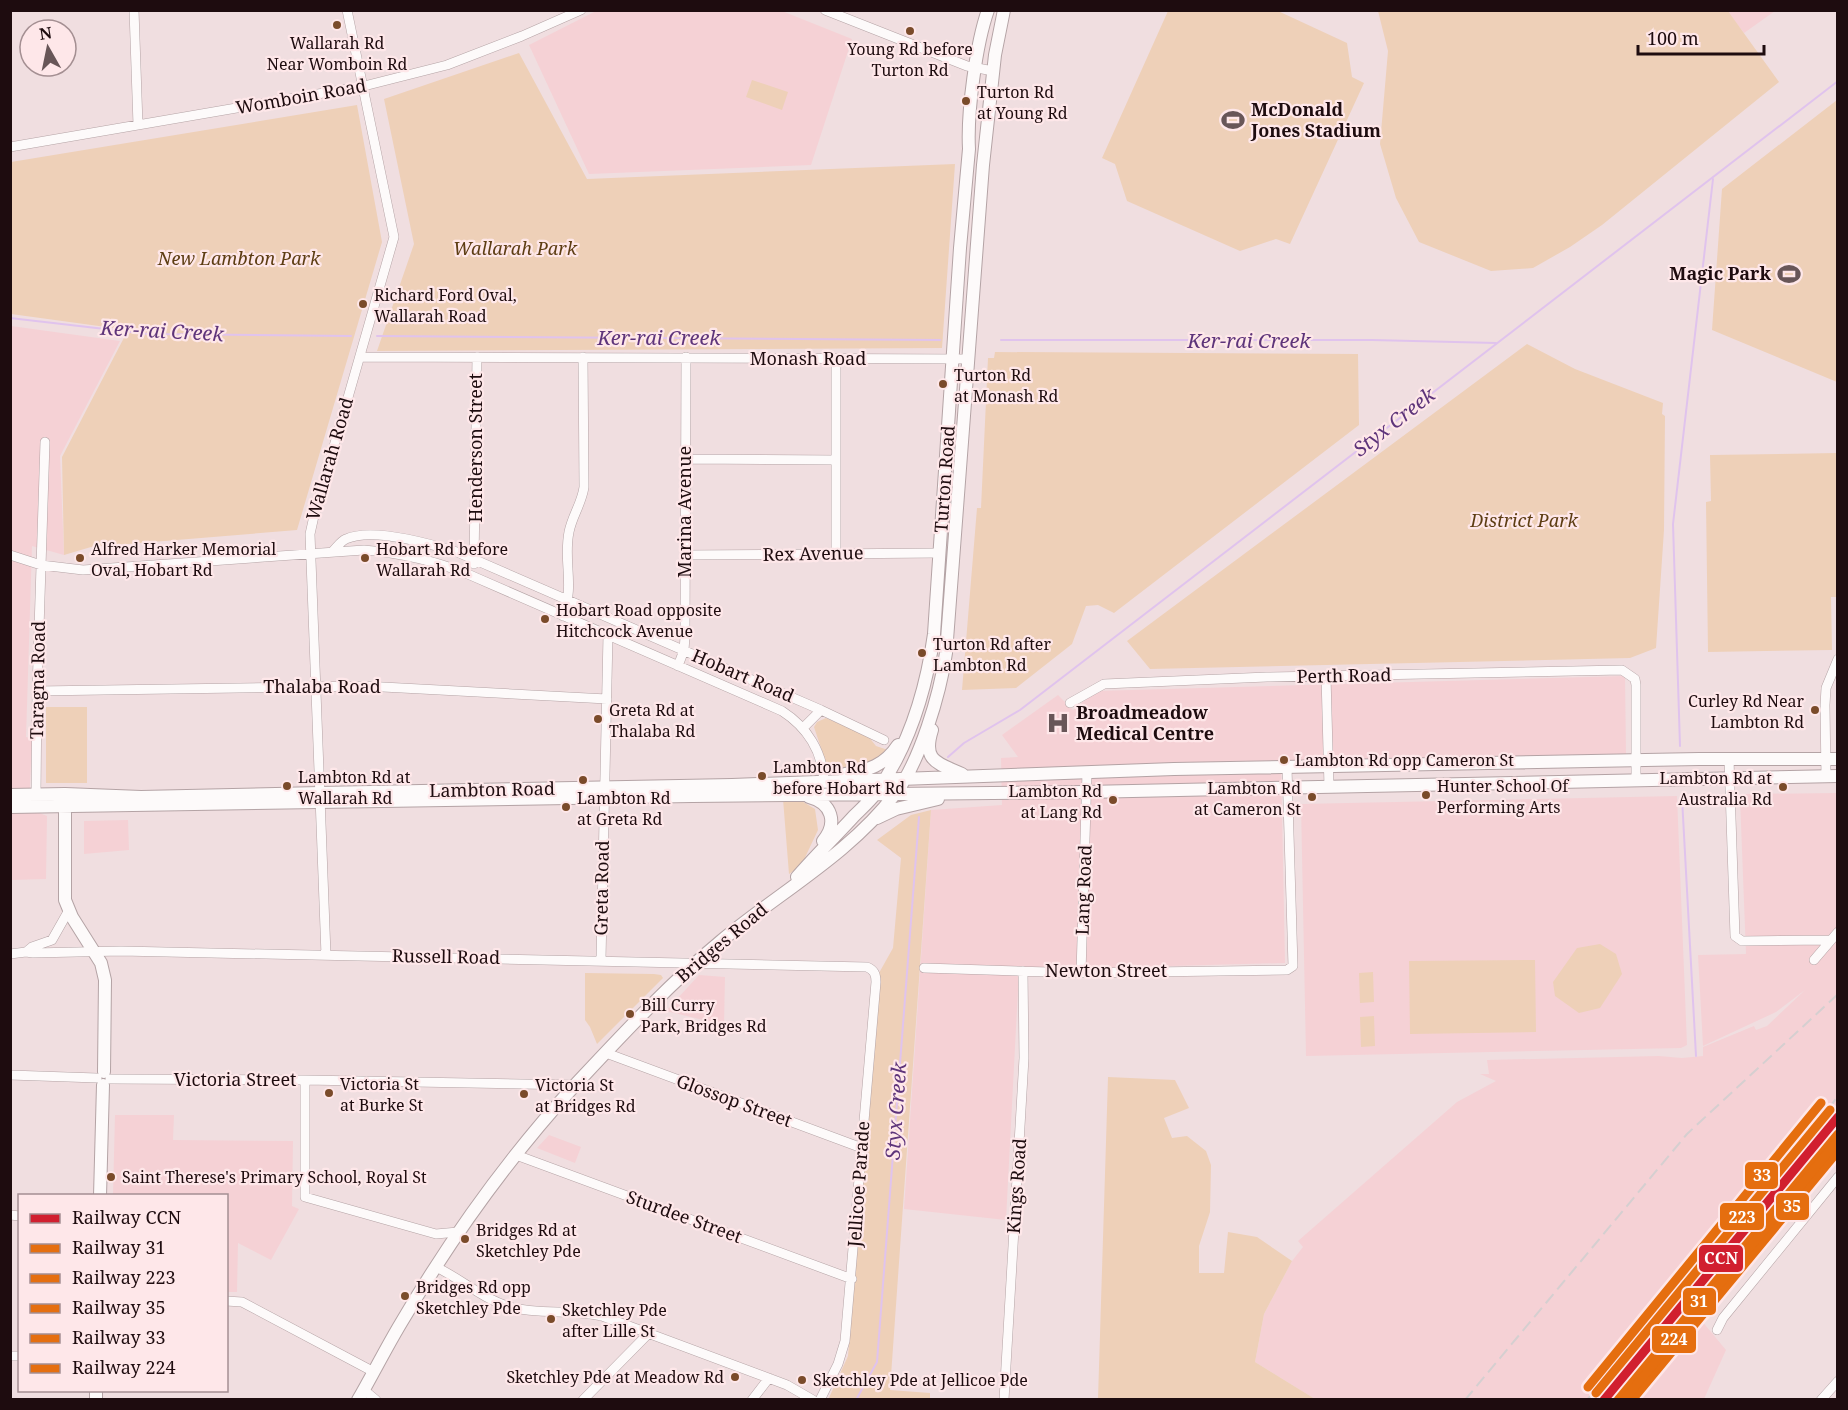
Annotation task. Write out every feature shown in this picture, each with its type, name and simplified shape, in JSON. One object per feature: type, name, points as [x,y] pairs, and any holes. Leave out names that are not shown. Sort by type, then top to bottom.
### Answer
[{"type":"main road","name":"Turton Road","points":[[875,794],[894,764],[908,735],[922,697],[930,665],[969,133],[976,69],[987,10]]},
{"type":"main road","name":"Turton Road","points":[[904,780],[923,736],[944,668],[993,71],[1004,10]]},
{"type":"main road","points":[[936,694],[940,705],[929,738],[930,753],[941,767],[967,776]]},
{"type":"main road","points":[[824,782],[838,775],[870,770],[892,755],[904,737],[908,735]]},
{"type":"main road","name":"Lambton Road","points":[[10,807],[65,800],[141,797],[320,798],[604,792],[1087,772],[1636,760],[1832,759]]},
{"type":"main road","name":"Lambton Road","points":[[604,792],[950,795],[1832,777]]},
{"type":"main road","name":"Bridges Road","points":[[361,1395],[400,1324],[458,1232],[516,1155],[576,1085],[695,963],[786,889],[828,860],[872,821],[896,794],[904,780]]},
{"type":"main road","points":[[796,794],[817,800],[825,805],[829,812],[830,832],[818,847],[817,854]]},
{"type":"main road","name":"Bridges Road","points":[[786,889],[875,794]]},
{"type":"main road","name":"Lambton Road","points":[[10,795],[36,795],[65,800]]},
{"type":"main road","points":[[872,821],[889,811],[950,795]]},
{"type":"main road","points":[[65,800],[64,892],[69,910],[101,963],[105,980],[100,1194]]},
{"type":"street","points":[[134,10],[138,125]]},
{"type":"street","name":"Wallarah Road","points":[[326,955],[310,553],[312,521],[394,237],[347,10]]},
{"type":"street","name":"Womboin Road","points":[[10,147],[364,86],[447,65],[581,10]]},
{"type":"street","points":[[825,10],[976,69],[993,71]]},
{"type":"street","name":"Monash Road","points":[[360,357],[968,359]]},
{"type":"street","name":"Henderson Street","points":[[470,575],[475,561],[477,357]]},
{"type":"street","points":[[563,616],[569,600],[568,533],[584,487],[584,357]]},
{"type":"street","name":"Marina Avenue","points":[[678,666],[684,650],[686,357]]},
{"type":"street","points":[[836,359],[836,553]]},
{"type":"street","name":"Taragna Road","points":[[36,795],[45,442]]},
{"type":"street","points":[[686,459],[836,460]]},
{"type":"street","name":"Hobart Road","points":[[333,551],[344,539],[367,534],[434,545],[457,552],[821,710],[884,740]]},
{"type":"street","name":"Hobart Road","points":[[10,555],[41,565],[83,570],[364,550],[393,553],[436,563],[470,575],[770,705],[793,718],[812,740],[824,767],[824,782]]},
{"type":"street","name":"Rex Avenue","points":[[685,555],[940,553]]},
{"type":"street","name":"Greta Road","points":[[601,960],[608,635]]},
{"type":"street","points":[[1832,777],[1825,705],[1826,688],[1834,675],[1838,659]]},
{"type":"street","name":"Perth Road","points":[[1070,703],[1104,684],[1326,676],[1622,670],[1635,679],[1636,685],[1636,760]]},
{"type":"street","points":[[1326,676],[1329,788]]},
{"type":"street","name":"Thalaba Road","points":[[37,691],[364,686],[607,699]]},
{"type":"street","name":"Hobart Road","points":[[803,728],[821,710]]},
{"type":"street","points":[[1729,759],[1734,929],[1738,939],[1742,941],[1830,940]]},
{"type":"street","points":[[1636,760],[1636,781]]},
{"type":"street","points":[[1287,768],[1288,788]]},
{"type":"street","name":"Lang Road","points":[[1081,973],[1087,772]]},
{"type":"street","name":"Newton Street","points":[[924,968],[1081,973],[1287,970],[1293,966],[1288,788]]},
{"type":"street","name":"Russell Road","points":[[26,952],[32,947],[44,945],[52,940],[69,910]]},
{"type":"street","points":[[1814,960],[1838,932]]},
{"type":"street","name":"Russell Road","points":[[10,954],[121,951],[867,967]]},
{"type":"street","name":"Jellicoe Parade","points":[[820,1400],[843,1352],[852,1279],[876,976],[872,969],[867,967]]},
{"type":"street","name":"Kings Road","points":[[1004,1400],[1024,1058],[1023,971]]},
{"type":"street","name":"Glossop Street","points":[[606,1053],[862,1148]]},
{"type":"street","name":"Victoria Street","points":[[10,1075],[103,1079],[576,1085]]},
{"type":"street","points":[[304,1080],[305,1197],[436,1234],[458,1232]]},
{"type":"street","name":"Sturdee Street","points":[[516,1155],[852,1279]]},
{"type":"street","points":[[1717,1330],[1723,1318],[1835,1184]]},
{"type":"street","points":[[436,1234],[447,1250]]},
{"type":"street","points":[[436,1267],[496,1302],[521,1309],[591,1314],[769,1378],[798,1390],[813,1400]]},
{"type":"street","points":[[228,1302],[242,1302],[374,1372]]},
{"type":"street","points":[[584,1400],[648,1334]]},
{"type":"street","points":[[752,1400],[769,1378]]},
{"type":"street","points":[[1821,1400],[1838,1382]]},
{"type":"street","points":[[361,1395],[376,1400]]},
{"type":"shaded area","points":[[598,10],[782,11],[852,39],[811,165],[589,174],[529,45]]},
{"type":"shaded area","points":[[1727,11],[1775,11],[1744,33]]},
{"type":"shaded area","points":[[11,326],[120,341],[60,456],[64,555],[32,546],[26,737],[32,738],[29,809],[47,816],[46,879],[11,880]]},
{"type":"shaded area","points":[[1625,676],[1626,754],[1281,762],[1285,963],[1019,970],[1006,1220],[904,1209],[931,810],[1002,805],[1001,758],[1018,757],[1002,735],[1058,695],[1073,710],[1096,691]]},
{"type":"shaded area","points":[[1837,793],[1837,1142],[1701,1320],[1726,1350],[1704,1399],[1630,1400],[1627,1397],[1624,1400],[1315,1399],[1255,1362],[1264,1314],[1292,1261],[1303,1247],[1298,1241],[1457,1102],[1496,1081],[1480,1074],[1489,1074],[1487,1060],[1703,1056],[1703,1047],[1754,1026],[1756,1030],[1767,1026],[1805,990],[1776,1012],[1703,1046],[1698,955],[1746,954],[1740,798],[1744,794]]},
{"type":"shaded area","points":[[1677,796],[1687,1045],[1681,1048],[1306,1056],[1301,804]]},
{"type":"shaded area","points":[[128,820],[129,850],[84,854],[84,821]]},
{"type":"shaded area","points":[[699,975],[725,977],[724,1025],[666,1011]]},
{"type":"shaded area","points":[[115,1115],[174,1115],[173,1140],[293,1141],[292,1206],[299,1209],[271,1260],[238,1243],[237,1292],[228,1292],[228,1194],[113,1194]]},
{"type":"shaded area","points":[[549,1135],[581,1147],[575,1163],[537,1148]]},
{"type":"green space","name":"McDonald Jones Stadium","points":[[1168,11],[1278,11],[1347,43],[1352,77],[1364,83],[1290,244],[1276,239],[1240,251],[1127,201],[1115,164],[1102,158]]},
{"type":"green space","points":[[1378,11],[1728,11],[1779,82],[1602,225],[1570,247],[1533,268],[1491,271],[1419,242],[1396,198],[1380,144],[1388,51]]},
{"type":"green space","name":"Wallarah Park","points":[[519,53],[587,179],[955,164],[942,348],[377,351],[414,244],[384,99]]},
{"type":"green space","points":[[752,80],[788,92],[782,110],[746,97]]},
{"type":"green space","points":[[1837,100],[1837,382],[1712,330],[1722,189]]},
{"type":"green space","name":"New Lambton Park","points":[[357,105],[382,242],[297,530],[91,547],[64,555],[62,457],[128,330],[11,314],[11,162]]},
{"type":"green space","name":"District Park","points":[[1527,344],[1575,369],[1663,403],[1662,414],[1665,416],[1664,530],[1656,648],[1630,658],[1150,669],[1127,641]]},
{"type":"green space","points":[[995,352],[1358,354],[1359,425],[1114,613],[1098,605],[1086,606],[1072,644],[1016,688],[962,690],[977,508],[981,508],[988,358],[994,358]]},
{"type":"green space","points":[[1837,453],[1838,597],[1831,597],[1832,650],[1708,652],[1706,502],[1711,501],[1710,455]]},
{"type":"green space","points":[[46,707],[87,707],[87,783],[46,783]]},
{"type":"green space","points":[[826,718],[868,736],[876,746],[888,750],[866,765],[828,769],[814,727],[817,722]]},
{"type":"green space","points":[[795,797],[815,809],[818,830],[801,866],[789,874],[783,799]]},
{"type":"green space","points":[[931,810],[890,1390],[930,1393],[930,1399],[828,1400],[848,1356],[879,973],[893,948],[901,858],[877,840],[911,815]]},
{"type":"green space","points":[[1600,944],[1616,954],[1622,974],[1600,1008],[1579,1013],[1555,996],[1553,982],[1577,948]]},
{"type":"green space","points":[[1535,960],[1536,1032],[1410,1034],[1409,961]]},
{"type":"green space","points":[[1373,972],[1374,1002],[1360,1003],[1359,973]]},
{"type":"green space","points":[[585,973],[654,974],[661,975],[663,978],[597,1044],[585,1020]]},
{"type":"green space","points":[[1374,1016],[1375,1046],[1361,1047],[1360,1017]]},
{"type":"green space","points":[[1108,1077],[1175,1080],[1189,1108],[1164,1118],[1172,1138],[1187,1136],[1206,1151],[1211,1165],[1210,1212],[1199,1246],[1199,1273],[1224,1273],[1228,1232],[1257,1237],[1292,1261],[1264,1314],[1255,1362],[1315,1399],[1098,1399]]},
{"type":"waterway","name":"Styx Creek","points":[[948,757],[964,743],[1020,710],[1838,81]]},
{"type":"waterway","points":[[1680,746],[1673,524],[1713,179]]},
{"type":"waterway","name":"Ker-rai Creek","points":[[10,318],[148,334],[351,336]]},
{"type":"waterway","name":"Ker-rai Creek","points":[[377,336],[940,340]]},
{"type":"waterway","name":"Ker-rai Creek","points":[[1001,340],[1372,340],[1496,343]]},
{"type":"waterway","points":[[1682,798],[1696,1056]]},
{"type":"waterway","name":"Styx Creek","points":[[856,1400],[877,1362],[919,817]]},
{"type":"waterway","points":[[1633,1400],[1694,1317]]},
{"type":"railway","points":[[1465,1400],[1687,1134],[1838,994]]},
{"type":"railway","points":[[1587,1400],[1838,1096]]},
{"type":"rail line","name":"33","points":[[1588,1387],[1821,1103]]},
{"type":"rail line","name":"223","points":[[1596,1393],[1830,1110]]},
{"type":"rail line","name":"CCN","points":[[1604,1400],[1838,1117]]},
{"type":"rail line","name":"31","points":[[1618,1400],[1838,1134]]},
{"type":"rail line","name":"224","points":[[1624,1400],[1838,1140]]},
{"type":"rail line","name":"35","points":[[1632,1400],[1838,1151]]},
{"type":"place","name":"Wallarah Rd Near Womboin Rd","points":[[337,25]]},
{"type":"place","name":"Young Rd before Turton Rd","points":[[910,31]]},
{"type":"place","name":"Turton Rd at Young Rd","points":[[966,101]]},
{"type":"place","name":"McDonald Jones Stadium","points":[[1233,120]]},
{"type":"place","name":"Magic Park","points":[[1789,274]]},
{"type":"place","name":"Richard Ford Oval, Wallarah Road","points":[[363,304]]},
{"type":"place","name":"Turton Rd at Monash Rd","points":[[943,384]]},
{"type":"place","name":"Alfred Harker Memorial Oval, Hobart Rd","points":[[80,558]]},
{"type":"place","name":"Hobart Rd before Wallarah Rd","points":[[365,558]]},
{"type":"place","name":"Hobart Road opposite Hitchcock Avenue","points":[[545,619]]},
{"type":"place","name":"Turton Rd after Lambton Rd","points":[[922,653]]},
{"type":"place","name":"Curley Rd Near Lambton Rd","points":[[1815,710]]},
{"type":"place","name":"Greta Rd at Thalaba Rd","points":[[598,719]]},
{"type":"place","name":"Broadmeadow Medical Centre","points":[[1058,723]]},
{"type":"place","name":"Lambton Rd opp Cameron St","points":[[1284,760]]},
{"type":"place","name":"Lambton Rd before Hobart Rd","points":[[762,776]]},
{"type":"place","name":"Lambton Rd at Wallarah Rd","points":[[287,786]]},
{"type":"place","name":"Lambton Rd at Australia Rd","points":[[1783,787]]},
{"type":"place","name":"Hunter School Of Performing Arts","points":[[1426,795]]},
{"type":"place","name":"Lambton Rd at Cameron St","points":[[1312,797]]},
{"type":"place","name":"Lambton Rd at Lang Rd","points":[[1113,800]]},
{"type":"place","name":"Lambton Rd at Greta Rd","points":[[566,807]]},
{"type":"place","name":"Bill Curry Park, Bridges Rd","points":[[630,1014]]},
{"type":"place","name":"Victoria St at Burke St","points":[[329,1093]]},
{"type":"place","name":"Victoria St at Bridges Rd","points":[[524,1094]]},
{"type":"place","name":"Saint Therese's Primary School, Royal St","points":[[111,1177]]},
{"type":"place","name":"Bridges Rd at Sketchley Pde","points":[[465,1239]]},
{"type":"place","name":"Bridges Rd opp Sketchley Pde","points":[[405,1296]]},
{"type":"place","name":"Sketchley Pde after Lille St","points":[[551,1319]]},
{"type":"place","name":"Sketchley Pde at Meadow Rd","points":[[735,1377]]},
{"type":"place","name":"Sketchley Pde at Jellicoe Pde","points":[[802,1380]]}]
